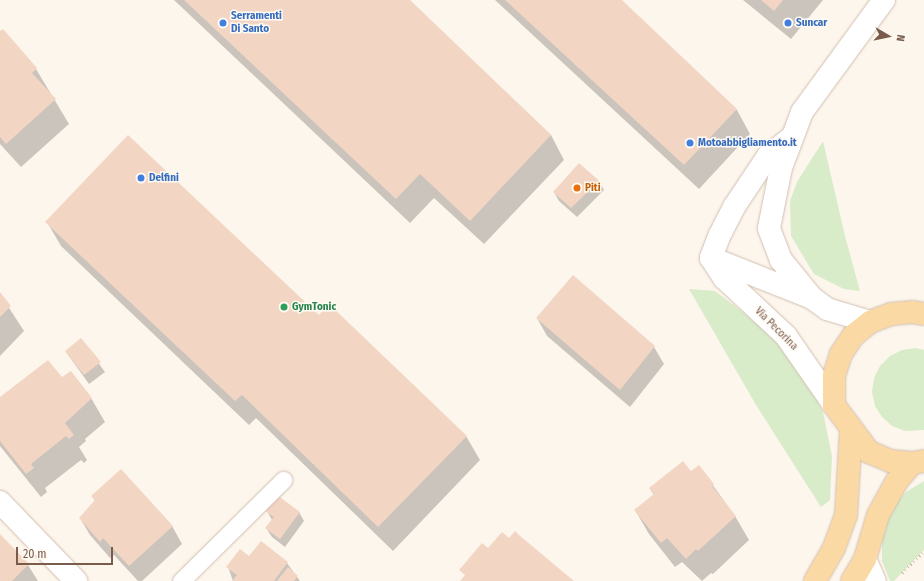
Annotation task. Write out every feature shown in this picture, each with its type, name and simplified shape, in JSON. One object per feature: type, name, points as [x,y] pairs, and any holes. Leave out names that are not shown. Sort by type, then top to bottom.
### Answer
[{"type":"main road","points":[[918,462],[890,461],[869,452],[850,430],[834,405],[834,376],[841,354],[853,336],[870,322],[891,314],[913,312],[924,314]]},
{"type":"main road","points":[[815,581],[834,548],[846,515],[850,430]]},
{"type":"main road","points":[[852,581],[865,559],[878,515],[897,481],[918,462]]},
{"type":"street","points":[[812,298],[781,260],[768,228],[781,168],[802,112],[884,0]]},
{"type":"street","points":[[791,138],[764,162],[731,213],[720,234],[712,258],[812,298],[827,309],[870,322]]},
{"type":"street","name":"Via Pecorina","points":[[712,258],[724,278],[786,336],[834,405]]},
{"type":"street","points":[[0,502],[76,581]]},
{"type":"street","points":[[865,559],[875,581]]},
{"type":"lane","points":[[181,581],[283,480]]},
{"type":"path","points":[[899,576],[924,551]]},
{"type":"green space","points":[[823,141],[845,236],[860,291],[844,289],[814,274],[791,236],[790,201],[797,182]]},
{"type":"green space","points":[[689,289],[715,291],[740,310],[773,338],[812,389],[823,412],[832,456],[830,500],[821,507],[756,405]]},
{"type":"green space","points":[[916,348],[924,350],[924,430],[905,431],[892,426],[882,417],[875,406],[872,392],[874,378],[880,366],[890,356],[902,350]]},
{"type":"green space","points":[[924,481],[924,550],[894,581],[890,581],[882,561],[882,537],[887,513],[906,492]]},
{"type":"building","points":[[184,0],[410,0],[551,135],[470,221],[420,174],[396,199]]},
{"type":"building","points":[[505,0],[622,0],[737,109],[684,165]]},
{"type":"building","points":[[761,0],[783,0],[774,11]]},
{"type":"building","points":[[3,29],[37,68],[32,73],[56,99],[6,144],[0,137],[0,31]]},
{"type":"building","points":[[128,135],[319,315],[329,304],[467,436],[378,527],[242,395],[235,401],[45,222]]},
{"type":"building","points":[[579,163],[599,181],[571,208],[553,192]]},
{"type":"building","points":[[573,275],[655,346],[620,390],[536,318]]},
{"type":"building","points":[[0,292],[11,306],[0,317]]},
{"type":"building","points":[[81,338],[101,362],[84,375],[65,351]]},
{"type":"building","points":[[48,360],[62,377],[71,371],[92,398],[65,423],[74,435],[69,439],[66,436],[31,464],[34,468],[26,474],[0,441],[0,397]]},
{"type":"building","points":[[683,461],[691,471],[699,465],[714,484],[712,486],[736,516],[698,551],[696,549],[686,559],[667,538],[661,543],[634,510],[654,494],[649,488]]},
{"type":"building","points":[[121,469],[173,526],[129,566],[103,538],[100,542],[79,518],[95,500],[91,496]]},
{"type":"building","points":[[277,495],[300,512],[280,539],[265,528],[274,517],[265,511]]},
{"type":"building","points":[[515,531],[574,581],[460,581],[465,575],[459,570],[482,543],[488,548],[502,532],[509,538]]},
{"type":"building","points":[[0,534],[29,564],[12,581],[0,581]]},
{"type":"building","points":[[261,541],[288,562],[274,581],[232,581],[237,575],[226,567],[240,549],[249,556]]},
{"type":"building","points":[[288,567],[298,576],[294,581],[277,581]]},
{"type":"place","name":"Serramenti Di Santo","points":[[223,23]]},
{"type":"place","name":"Suncar","points":[[788,23]]},
{"type":"place","name":"Motoabbigliamento.it","points":[[690,143]]},
{"type":"place","name":"Delfini","points":[[141,178]]},
{"type":"place","name":"Piti","points":[[577,188]]},
{"type":"place","name":"GymTonic","points":[[284,307]]}]
